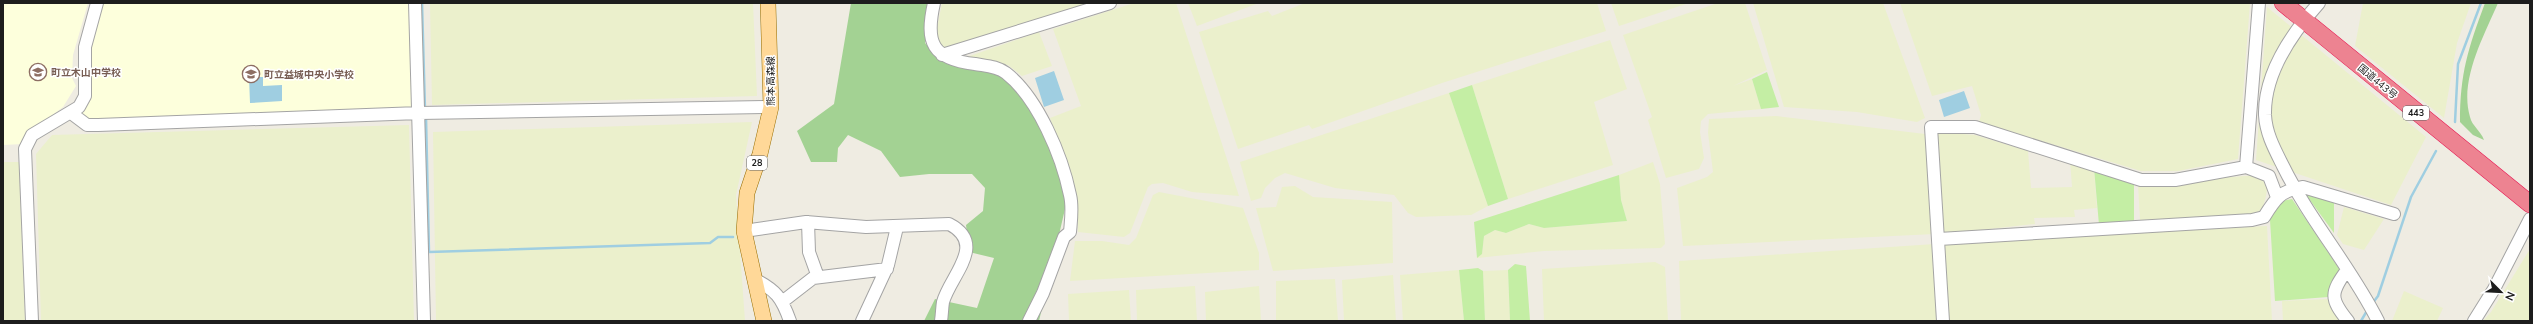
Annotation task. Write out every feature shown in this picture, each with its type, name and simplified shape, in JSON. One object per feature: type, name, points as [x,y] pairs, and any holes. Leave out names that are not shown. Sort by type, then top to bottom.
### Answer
[{"type":"highway","name":"国道443号","points":[[2283,3],[2528,199]]},
{"type":"main road","name":"熊本高森線","points":[[764,321],[744,231],[747,193],[760,154],[771,107],[768,3]]},
{"type":"street","points":[[32,321],[25,149],[32,135],[71,113],[79,107],[85,96],[85,47],[97,3]]},
{"type":"street","points":[[415,3],[424,321]]},
{"type":"street","points":[[934,3],[929,26],[932,44],[942,55],[958,62],[992,66],[1006,73],[1029,97],[1052,140],[1071,196],[1070,232],[1064,237],[1043,293],[1029,321]]},
{"type":"street","points":[[942,55],[1110,3]]},
{"type":"street","points":[[2246,167],[2259,3]]},
{"type":"street","points":[[2319,3],[2304,20],[2284,50],[2271,80],[2265,115],[2270,140],[2294,188],[2373,311]]},
{"type":"street","points":[[71,113],[87,125],[98,125],[418,114],[771,107]]},
{"type":"street","points":[[1943,321],[1931,127],[1975,127],[2141,180],[2175,180],[2246,167],[2269,176],[2277,197]]},
{"type":"street","points":[[1939,239],[2252,220],[2264,217],[2277,197],[2294,188],[2303,186],[2394,214]]},
{"type":"street","points":[[2474,321],[2494,289],[2530,219]]},
{"type":"street","points":[[744,231],[808,222],[897,227],[949,224],[961,230],[965,235],[963,262],[943,302],[941,321]]},
{"type":"street","points":[[808,222],[809,252],[818,277]]},
{"type":"street","points":[[862,321],[886,269],[897,227]]},
{"type":"street","points":[[782,302],[818,277],[886,269]]},
{"type":"street","points":[[2347,270],[2336,284],[2333,295],[2335,305],[2348,321]]},
{"type":"street","points":[[754,279],[772,288],[782,302],[790,321]]},
{"type":"shaded area","name":"町立木山中学校","points":[[3,3],[88,3],[73,55],[72,78],[76,86],[63,107],[30,132],[23,144],[3,145]]},
{"type":"shaded area","name":"町立益城中央小学校","points":[[102,3],[410,3],[415,110],[91,121],[80,113],[88,53]]},
{"type":"shaded area","points":[[430,3],[753,3],[757,96],[432,105]]},
{"type":"shaded area","points":[[942,3],[1096,3],[948,50],[934,43]]},
{"type":"shaded area","points":[[1134,3],[1176,3],[1239,196],[1192,192],[1163,183],[1152,184],[1148,187],[1130,233],[1124,237],[1078,232],[1077,198],[1050,118],[1081,106],[1053,29]]},
{"type":"shaded area","points":[[1188,3],[1259,3],[1197,26]]},
{"type":"shaded area","points":[[1305,3],[1597,3],[1606,31],[1442,83],[1312,129],[1309,125],[1238,149],[1199,32],[1268,11],[1272,16]]},
{"type":"shaded area","points":[[1611,3],[1689,3],[1619,26]]},
{"type":"shaded area","points":[[1718,3],[1745,3],[1767,70],[1733,86],[1752,79],[1761,109],[1708,114],[1701,121],[1700,132],[1704,158],[1699,169],[1666,178],[1648,120],[1652,117],[1623,35]]},
{"type":"shaded area","points":[[1753,3],[1883,3],[1925,118],[1917,122],[1857,112],[1784,107]]},
{"type":"shaded area","points":[[1900,3],[2250,3],[2238,159],[2178,171],[2141,171],[1979,122],[1981,115],[1972,86],[1932,96]]},
{"type":"shaded area","points":[[2363,3],[2471,3],[2457,43],[2444,118],[2355,46]]},
{"type":"shaded area","points":[[2267,7],[2426,137],[2391,205],[2256,160]]},
{"type":"shaded area","points":[[1039,32],[1052,66],[1022,76],[1008,65],[961,59]]},
{"type":"shaded area","points":[[1610,40],[1627,89],[1594,102],[1613,165],[1508,199],[1472,85]]},
{"type":"shaded area","points":[[1449,93],[1488,206],[1471,215],[1416,217],[1408,213],[1394,195],[1335,188],[1285,173],[1275,178],[1265,188],[1261,198],[1251,201],[1240,162]]},
{"type":"shaded area","points":[[1776,116],[1925,134],[1935,234],[1683,246],[1677,188],[1707,177],[1713,172],[1708,133],[1709,119]]},
{"type":"shaded area","points":[[752,122],[736,195],[745,321],[436,321],[433,132]]},
{"type":"shaded area","points":[[409,125],[414,321],[41,321],[36,154],[52,135]]},
{"type":"shaded area","points":[[1937,132],[1975,135],[2028,151],[2031,188],[2072,187],[2070,160],[2094,168],[2097,208],[2074,210],[2075,217],[2034,218],[2035,224],[1944,234]]},
{"type":"shaded area","points":[[3,162],[19,162],[25,321],[3,321]]},
{"type":"shaded area","points":[[1653,162],[1660,184],[1665,244],[1661,248],[1544,251],[1477,258],[1482,254],[1484,236],[1495,230],[1506,233],[1529,224],[1544,228],[1627,221],[1621,200],[1619,175]]},
{"type":"shaded area","points":[[2259,175],[2268,182],[2262,211],[2254,216],[2140,220],[2138,184]]},
{"type":"shaded area","points":[[1295,186],[1313,197],[1392,202],[1393,263],[1273,271],[1256,208],[1276,207],[1282,187]]},
{"type":"shaded area","points":[[1159,192],[1243,208],[1259,253],[1259,270],[1070,281],[1075,241],[1102,241],[1129,245],[1136,238],[1153,195]]},
{"type":"shaded area","points":[[2344,207],[2384,219],[2364,250],[2343,244],[2337,235]]},
{"type":"shaded area","points":[[2267,226],[2272,321],[1948,321],[1944,244]]},
{"type":"shaded area","points":[[1935,244],[1939,321],[1681,321],[1679,261]]},
{"type":"shaded area","points":[[2530,249],[2530,321],[2483,321],[2491,312]]},
{"type":"shaded area","points":[[1655,262],[1665,267],[1668,321],[1544,321],[1542,269]]},
{"type":"shaded area","points":[[1459,270],[1464,321],[1403,321],[1400,275]]},
{"type":"shaded area","points":[[1508,270],[1510,321],[1485,321],[1483,271]]},
{"type":"shaded area","points":[[1393,275],[1396,321],[1344,321],[1342,280]]},
{"type":"shaded area","points":[[1335,279],[1338,321],[1276,321],[1276,281]]},
{"type":"shaded area","points":[[1195,286],[1197,321],[1137,321],[1136,290]]},
{"type":"shaded area","points":[[1259,286],[1261,321],[1206,321],[1205,292]]},
{"type":"shaded area","points":[[1129,290],[1131,321],[1069,321],[1068,294]]},
{"type":"shaded area","points":[[2404,291],[2443,308],[2437,321],[2392,321]]},
{"type":"shaded area","points":[[2328,299],[2342,321],[2283,321],[2282,301]]},
{"type":"green space","points":[[851,3],[932,3],[925,43],[943,61],[964,68],[987,71],[1006,78],[1027,100],[1050,143],[1068,196],[1039,321],[924,321],[935,299],[977,308],[994,258],[969,252],[966,225],[983,211],[985,188],[972,174],[929,174],[900,177],[881,151],[848,135],[838,148],[837,162],[811,162],[797,131],[834,104]]},
{"type":"green space","points":[[2485,3],[2498,3],[2480,44],[2470,73],[2467,103],[2471,120],[2484,140],[2473,135],[2460,122],[2460,105],[2466,61]]},
{"type":"green space","points":[[1767,72],[1779,107],[1761,109],[1752,79]]},
{"type":"green space","points":[[1472,85],[1508,199],[1488,206],[1449,93]]},
{"type":"green space","points":[[2094,168],[2134,180],[2134,222],[2099,225]]},
{"type":"green space","points":[[1619,175],[1621,200],[1627,221],[1544,228],[1529,224],[1506,233],[1495,230],[1484,236],[1482,254],[1477,258],[1474,222]]},
{"type":"green space","points":[[2304,192],[2334,199],[2334,233]]},
{"type":"green space","points":[[2292,199],[2340,270],[2332,282],[2328,297],[2275,301],[2270,220],[2277,202]]},
{"type":"green space","points":[[1515,264],[1526,266],[1530,321],[1510,321],[1508,270]]},
{"type":"green space","points":[[1478,268],[1483,271],[1485,321],[1464,321],[1459,270]]},
{"type":"water","points":[[1054,71],[1064,100],[1044,107],[1035,78]]},
{"type":"water","points":[[249,77],[263,77],[263,86],[282,85],[282,101],[250,103]]},
{"type":"water","points":[[1964,91],[1970,108],[1944,117],[1939,100]]},
{"type":"waterway","points":[[422,3],[425,110]]},
{"type":"waterway","points":[[2455,122],[2458,64],[2481,3]]},
{"type":"waterway","points":[[426,117],[429,252],[710,243],[718,237],[733,237]]},
{"type":"waterway","points":[[2372,304],[2378,296],[2411,197],[2436,151]]},
{"type":"waterway","points":[[2361,321],[2368,309]]},
{"type":"place","name":"町立木山中学校","points":[[38,72]]},
{"type":"place","name":"町立益城中央小学校","points":[[251,74]]}]
